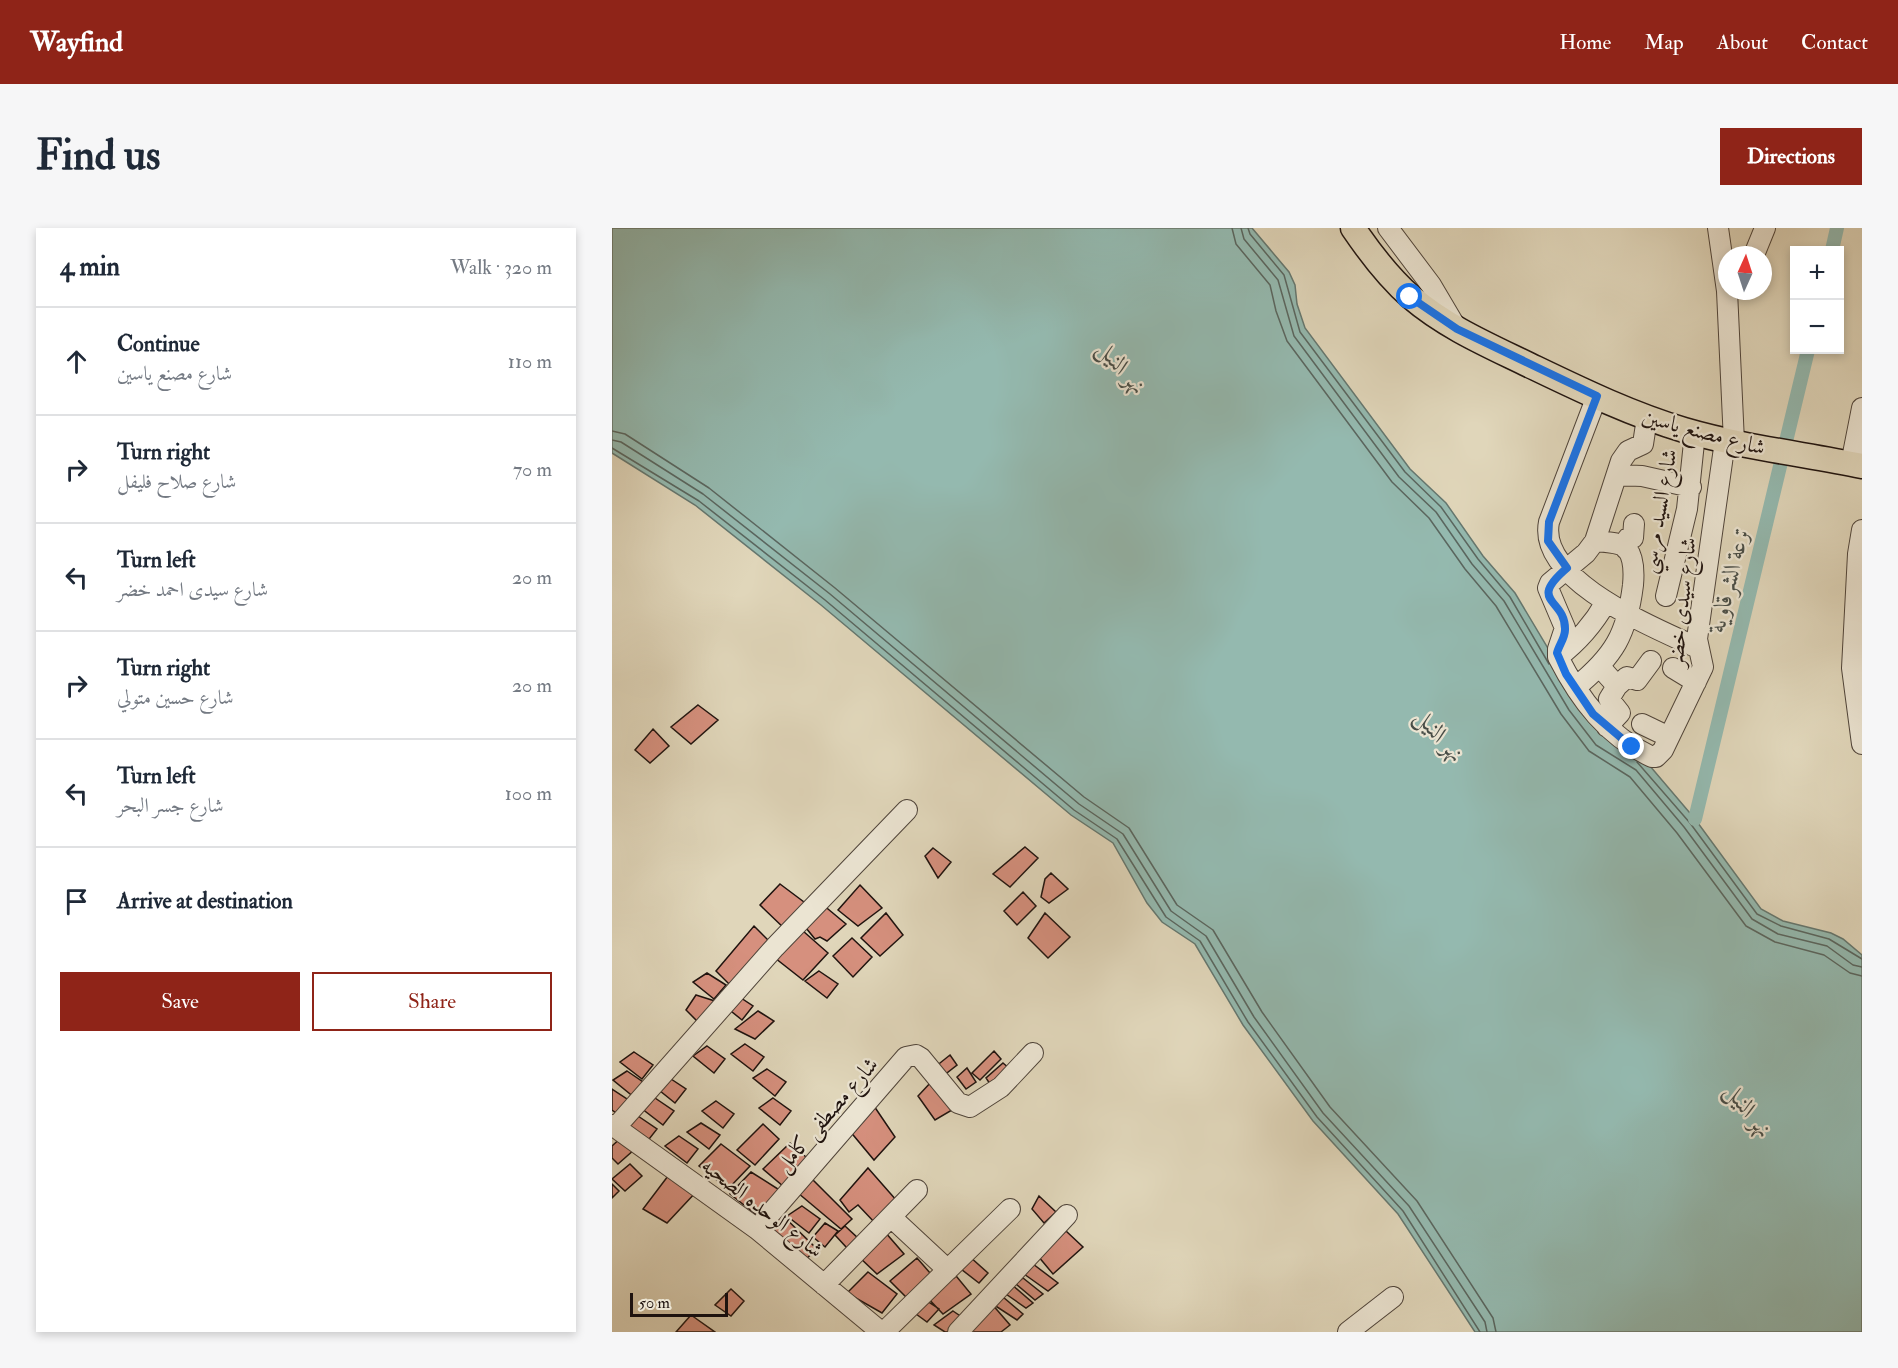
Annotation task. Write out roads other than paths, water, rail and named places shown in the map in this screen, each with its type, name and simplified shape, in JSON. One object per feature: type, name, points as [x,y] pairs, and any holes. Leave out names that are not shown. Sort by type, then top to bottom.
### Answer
[{"type":"main road","name":"شارع مصنع ياسين","points":[[1353,228],[1390,277],[1433,314],[1457,329],[1597,396],[1647,418],[1695,433],[1730,442],[1857,465]]},
{"type":"street","points":[[1388,228],[1431,285],[1457,329]]},
{"type":"street","name":"شارع سيدى خضر","points":[[1718,228],[1721,246]]},
{"type":"street","points":[[1758,246],[1765,228]]},
{"type":"street","name":"شارع سيدى خضر","points":[[1607,727],[1632,747],[1656,757],[1669,737],[1696,682],[1703,659],[1698,648],[1715,513],[1730,442],[1727,300]]},
{"type":"street","points":[[1597,396],[1547,531],[1552,549],[1567,568],[1606,602],[1698,648]]},
{"type":"street","points":[[1857,465],[1862,408]]},
{"type":"street","points":[[1647,418],[1643,444],[1623,456],[1595,541],[1586,553],[1550,583],[1548,592],[1565,628],[1558,649],[1558,657],[1582,699],[1607,727],[1620,713],[1609,699],[1617,686],[1625,677],[1637,680],[1651,661]]},
{"type":"street","name":"شارع السيد مرسي","points":[[1666,596],[1691,487],[1695,433]]},
{"type":"street","points":[[1617,475],[1650,477],[1691,487]]},
{"type":"street","points":[[1687,509],[1715,513]]},
{"type":"street","points":[[1576,687],[1600,667],[1618,642],[1629,614],[1633,571],[1626,549],[1628,538],[1634,538],[1634,524]]},
{"type":"street","points":[[1862,532],[1852,668],[1862,744]]},
{"type":"street","points":[[1595,541],[1626,549]]},
{"type":"street","points":[[1558,657],[1578,641],[1594,622],[1606,602]]},
{"type":"street","points":[[1600,667],[1617,686]]},
{"type":"street","points":[[1673,668],[1696,682]]},
{"type":"street","points":[[1642,724],[1669,737]]},
{"type":"street","points":[[614,1126],[775,947],[907,810]]},
{"type":"street","name":"شارع مصطفى كامل","points":[[757,1229],[906,1057],[916,1055],[921,1058],[958,1103],[970,1107],[1002,1087],[1034,1053]]},
{"type":"street","name":"شارع الوحده الصحيه","points":[[614,1126],[757,1229],[883,1332]]},
{"type":"street","points":[[824,1285],[917,1190]]},
{"type":"street","points":[[883,1332],[1010,1209]]},
{"type":"street","points":[[958,1332],[1067,1215]]},
{"type":"street","points":[[891,1217],[948,1270]]},
{"type":"street","points":[[1348,1332],[1393,1297]]},
{"type":"water","name":"نهر النيل","points":[[612,228],[1252,228],[1289,272],[1295,285],[1297,304],[1305,328],[1410,469],[1446,503],[1483,556],[1515,593],[1580,702],[1644,759],[1695,819],[1761,909],[1783,921],[1831,933],[1843,939],[1862,955],[1862,1332],[1475,1332],[1398,1214],[1313,1121],[1243,1025],[1195,944],[1162,922],[1147,903],[1113,843],[1071,815],[821,605],[695,505],[612,453]]},
{"type":"waterway","name":"ترعة الشرقاوية","points":[[1833,246],[1837,228]]},
{"type":"waterway","name":"ترعة الشرقاوية","points":[[1695,819],[1807,354]]}]
